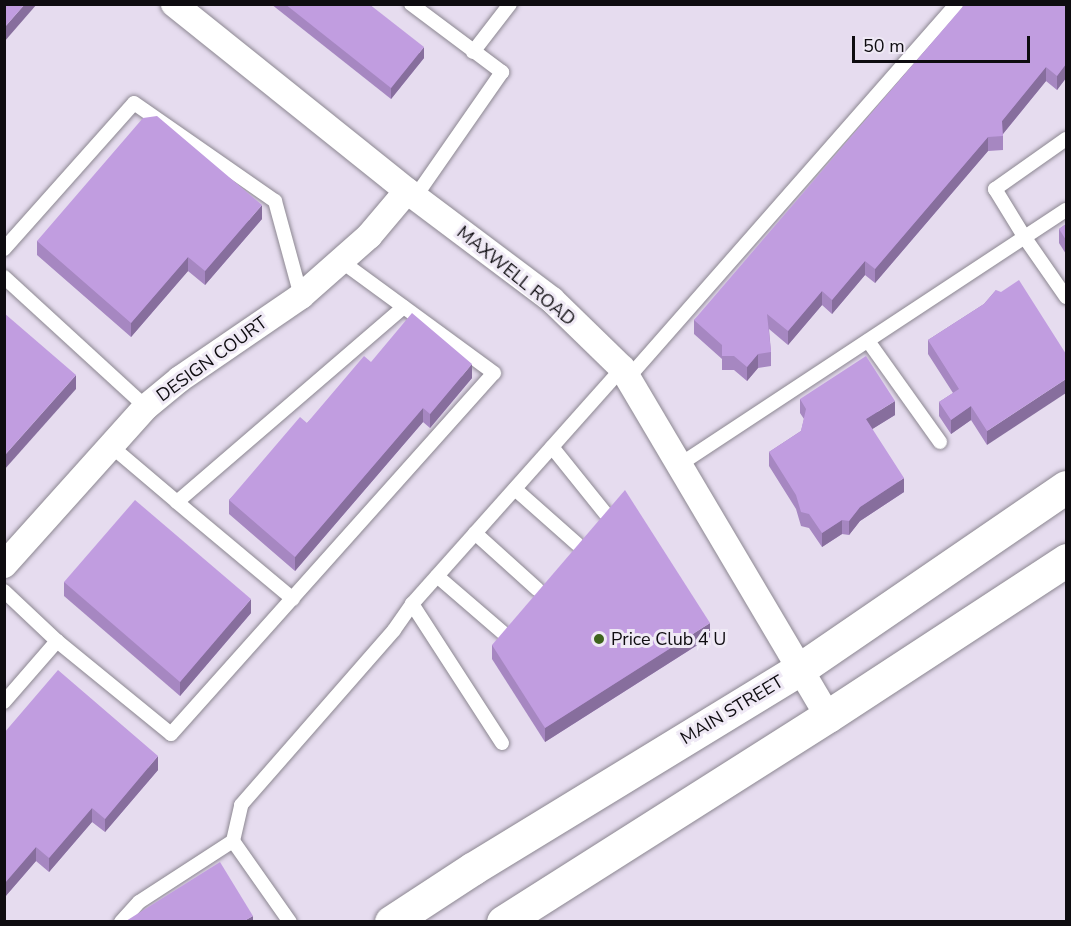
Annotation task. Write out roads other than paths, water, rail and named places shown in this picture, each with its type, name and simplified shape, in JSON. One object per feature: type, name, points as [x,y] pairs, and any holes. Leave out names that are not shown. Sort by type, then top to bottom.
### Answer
[{"type":"main road","name":"MAIN STREET","points":[[391,921],[472,868],[800,669],[1066,487]]},
{"type":"main road","points":[[503,921],[828,716],[1066,560]]},
{"type":"street","name":"MAXWELL ROAD","points":[[174,4],[411,194],[552,300],[625,373],[828,716]]},
{"type":"street","name":"DESIGN COURT","points":[[4,565],[146,407],[180,379],[301,296],[369,236],[411,194]]},
{"type":"lane","points":[[411,4],[501,72],[411,194]]},
{"type":"lane","points":[[473,52],[510,4]]},
{"type":"lane","points":[[121,921],[139,902],[233,841],[241,805],[394,630],[412,604],[552,447],[625,373],[956,4]]},
{"type":"lane","points":[[4,249],[134,103],[275,201],[301,296]]},
{"type":"lane","points":[[1066,139],[995,189],[1025,238],[1066,297]]},
{"type":"lane","points":[[680,465],[1066,210]]},
{"type":"lane","points":[[4,591],[57,641],[171,734],[494,373],[341,261]]},
{"type":"lane","points":[[4,277],[146,407]]},
{"type":"lane","points":[[177,502],[404,307]]},
{"type":"lane","points":[[868,341],[940,442]]},
{"type":"lane","points":[[111,446],[292,598]]},
{"type":"lane","points":[[552,447],[605,513]]},
{"type":"lane","points":[[515,489],[577,544]]},
{"type":"lane","points":[[475,533],[537,589]]},
{"type":"lane","points":[[438,576],[502,632]]},
{"type":"lane","points":[[412,604],[502,743]]},
{"type":"lane","points":[[4,702],[57,641]]},
{"type":"lane","points":[[233,841],[290,921]]},
{"type":"place","name":"Price Club 4 U","points":[[599,639]]}]
